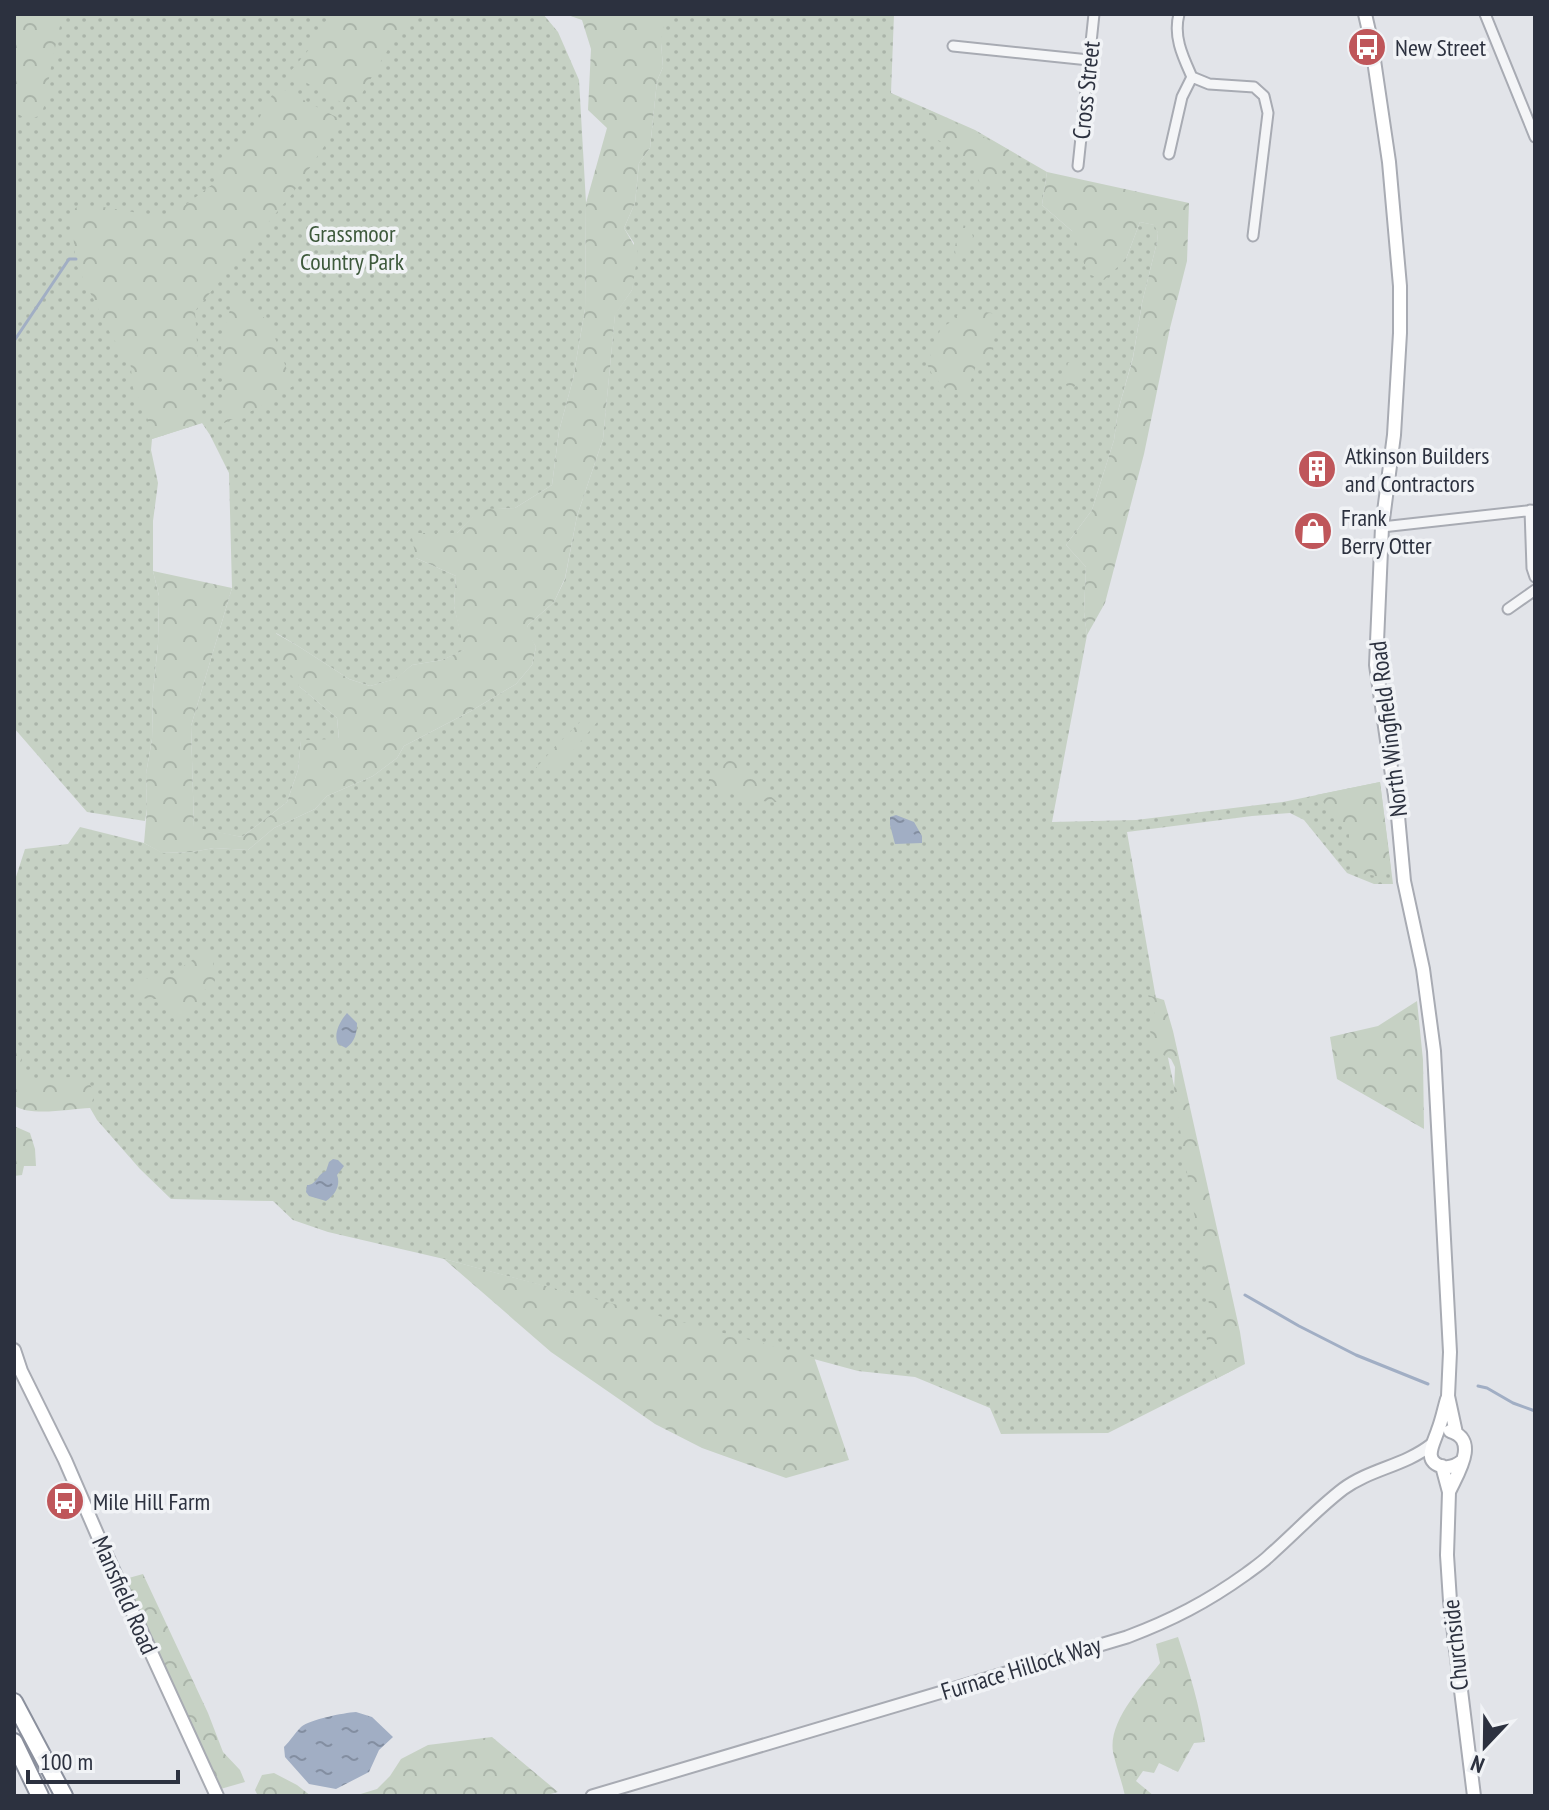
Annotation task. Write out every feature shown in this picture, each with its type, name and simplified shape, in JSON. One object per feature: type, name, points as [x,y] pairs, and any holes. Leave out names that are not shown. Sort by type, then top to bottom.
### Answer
[{"type":"highway","points":[[14,1702],[64,1796]]},
{"type":"highway","points":[[14,1742],[40,1796]]},
{"type":"main road","name":"North Wingfield Road","points":[[1365,14],[1389,162],[1400,286],[1394,435],[1382,527],[1376,665],[1398,816],[1404,881],[1423,969],[1434,1051],[1450,1352],[1448,1396],[1456,1433]]},
{"type":"main road","name":"Mansfield Road","points":[[14,1350],[217,1796]]},
{"type":"main road","name":"North Wingfield Road","points":[[1433,1440],[1448,1396]]},
{"type":"main road","points":[[1446,1431],[1461,1436],[1466,1446],[1462,1461],[1453,1467],[1439,1464],[1431,1454],[1433,1440],[1446,1431]]},
{"type":"main road","name":"Churchside","points":[[1462,1461],[1449,1492],[1447,1555],[1474,1796]]},
{"type":"main road","name":"Churchside","points":[[1439,1464],[1449,1492]]},
{"type":"street","name":"Cross Street","points":[[1078,166],[1094,14]]},
{"type":"street","points":[[1179,14],[1180,51],[1192,77],[1209,84],[1254,87],[1264,96],[1268,113],[1253,236]]},
{"type":"street","points":[[1485,14],[1535,137]]},
{"type":"street","points":[[953,46],[1089,60]]},
{"type":"street","points":[[1169,154],[1182,97],[1192,77]]},
{"type":"street","points":[[1382,527],[1533,510],[1532,568],[1535,577]]},
{"type":"street","points":[[1508,609],[1535,590]]},
{"type":"street","name":"Furnace Hillock Way","points":[[592,1796],[1127,1637],[1166,1622],[1217,1595],[1269,1557],[1300,1525],[1346,1487],[1369,1474],[1410,1459],[1433,1440]]},
{"type":"street","name":"Furnace Hillock Way","points":[[1410,1459],[1439,1464]]},
{"type":"green space","name":"Grassmoor Country Park","points":[[14,14],[543,14],[558,32],[579,80],[586,203],[585,309],[573,379],[559,431],[552,485],[515,508],[481,510],[457,533],[416,558],[456,576],[454,606],[465,650],[442,660],[412,665],[396,679],[370,686],[349,679],[276,633],[300,687],[337,718],[339,740],[301,741],[298,770],[287,802],[242,837],[194,828],[191,726],[232,588],[229,473],[202,423],[152,439],[151,450],[158,483],[153,521],[153,571],[159,596],[145,821],[87,812],[14,728]]},
{"type":"green space","points":[[14,14],[63,14],[45,105],[40,116],[27,119],[14,112]]},
{"type":"green space","points":[[330,14],[422,14],[397,34],[353,109],[289,73],[311,47]]},
{"type":"green space","points":[[565,14],[894,14],[891,93],[975,130],[1047,172],[1042,205],[1072,231],[1126,259],[1140,222],[1155,225],[1157,242],[1114,440],[1092,510],[1066,545],[1086,567],[1084,612],[1087,635],[1052,822],[1136,820],[1283,802],[1380,782],[1393,884],[1374,884],[1347,873],[1304,820],[1290,813],[1127,832],[1159,1016],[1235,1369],[1108,1433],[1001,1434],[990,1408],[915,1377],[858,1371],[444,1259],[328,1232],[293,1220],[273,1201],[171,1199],[97,1120],[78,1087],[14,1090],[14,883],[25,849],[68,844],[80,827],[144,843],[163,853],[214,848],[248,850],[274,828],[315,809],[327,796],[373,776],[397,758],[404,746],[516,684],[532,665],[536,647],[526,630],[554,602],[565,579],[577,516],[603,439],[615,314],[632,290],[634,243],[624,228],[635,203],[639,163],[650,148],[657,81],[663,67],[661,43]]},
{"type":"green space","points":[[565,14],[665,14],[661,43],[663,67],[657,81],[650,148],[639,163],[635,203],[624,228],[638,252],[632,290],[615,315],[603,439],[577,516],[565,578],[554,602],[528,625],[536,647],[532,665],[516,684],[404,746],[397,758],[373,776],[327,796],[315,809],[274,828],[248,850],[214,848],[162,853],[144,843],[146,774],[152,739],[158,644],[159,596],[153,571],[232,588],[191,726],[194,827],[242,837],[287,802],[298,770],[301,740],[339,739],[337,718],[300,687],[284,665],[275,633],[349,679],[370,686],[395,679],[412,665],[442,660],[464,650],[454,606],[456,576],[416,558],[411,533],[457,533],[481,509],[515,508],[552,485],[559,431],[573,379],[585,309],[586,203],[607,128],[588,110],[591,49],[582,20]]},
{"type":"green space","points":[[277,86],[342,120],[292,194],[195,311],[202,423],[152,439],[146,412],[133,388],[130,359],[113,339],[76,264],[71,212],[78,206],[97,206],[168,218],[213,184],[220,164],[256,124]]},
{"type":"green space","points":[[929,110],[1009,150],[997,186],[980,183],[969,160],[929,134]]},
{"type":"green space","points":[[1047,172],[1189,203],[1187,261],[1144,454],[1105,603],[1087,635],[1084,612],[1086,567],[1066,545],[1092,510],[1114,440],[1158,233],[1154,225],[1140,222],[1126,259],[1104,280],[1088,274],[1072,231],[1042,205]]},
{"type":"green space","points":[[962,225],[970,227],[973,237],[965,253],[957,258],[955,245]]},
{"type":"green space","points":[[235,293],[269,322],[293,386],[258,408],[224,423],[221,340]]},
{"type":"green space","points":[[962,309],[992,313],[995,329],[993,352],[978,360],[967,392],[950,394],[927,364],[941,328],[954,320]]},
{"type":"green space","points":[[1074,360],[1080,363],[1080,371],[1070,392],[1065,374],[1068,363]]},
{"type":"green space","points":[[583,719],[599,720],[560,766],[542,772],[536,768],[554,748]]},
{"type":"green space","points":[[735,754],[748,774],[777,802],[751,799],[708,786],[709,779]]},
{"type":"green space","points":[[1380,782],[1391,870],[1380,877],[1361,873],[1349,864],[1349,834],[1339,818],[1316,795]]},
{"type":"green space","points":[[201,954],[209,954],[213,961],[215,981],[199,995],[194,1012],[184,1018],[158,999],[143,998],[138,994],[136,986],[146,979],[157,975],[168,977]]},
{"type":"green space","points":[[1148,995],[1164,1000],[1173,1031],[1240,1332],[1245,1364],[1216,1379],[1206,1333],[1209,1306],[1206,1273],[1174,1092],[1175,1067],[1171,1059],[1154,1050],[1150,1030],[1156,1018]]},
{"type":"green space","points":[[1417,1001],[1423,1060],[1424,1129],[1337,1079],[1330,1037],[1378,1026]]},
{"type":"green space","points":[[18,1044],[24,1052],[18,1067],[25,1077],[36,1080],[72,1077],[87,1080],[95,1093],[90,1108],[29,1111],[14,1105],[14,1047]]},
{"type":"green space","points":[[14,1126],[30,1133],[36,1166],[24,1166],[22,1175],[14,1176]]},
{"type":"green space","points":[[444,1259],[814,1357],[849,1460],[786,1478],[702,1448],[655,1424],[551,1352]]},
{"type":"green space","points":[[143,1574],[223,1752],[240,1770],[245,1782],[217,1790],[125,1579]]},
{"type":"green space","points":[[1178,1637],[1205,1742],[1194,1743],[1178,1772],[1159,1763],[1154,1773],[1143,1771],[1136,1781],[1154,1796],[1125,1796],[1113,1752],[1116,1728],[1128,1704],[1160,1663],[1156,1644]]},
{"type":"green space","points":[[492,1737],[558,1792],[543,1796],[354,1796],[377,1789],[401,1759],[428,1745]]},
{"type":"green space","points":[[274,1773],[311,1796],[258,1796],[255,1790],[262,1775]]},
{"type":"water","points":[[896,815],[914,822],[922,836],[922,843],[895,844],[890,817]]},
{"type":"water","points":[[347,1013],[357,1027],[353,1040],[346,1048],[338,1044],[336,1036]]},
{"type":"water","points":[[333,1159],[344,1166],[337,1175],[338,1186],[334,1193],[326,1201],[309,1196],[307,1185],[326,1171]]},
{"type":"water","points":[[356,1712],[372,1717],[393,1737],[379,1750],[369,1772],[336,1789],[309,1784],[285,1757],[284,1747],[306,1724]]},
{"type":"waterway","points":[[14,341],[69,259],[76,259]]},
{"type":"waterway","points":[[1245,1295],[1356,1355],[1428,1384]]},
{"type":"waterway","points":[[1478,1386],[1535,1411]]},
{"type":"place","name":"New Street","points":[[1367,47]]},
{"type":"place","name":"Atkinson Builders and Contractors","points":[[1317,469]]},
{"type":"place","name":"Frank Berry Otter","points":[[1313,531]]},
{"type":"place","name":"Mile Hill Farm","points":[[65,1501]]}]
